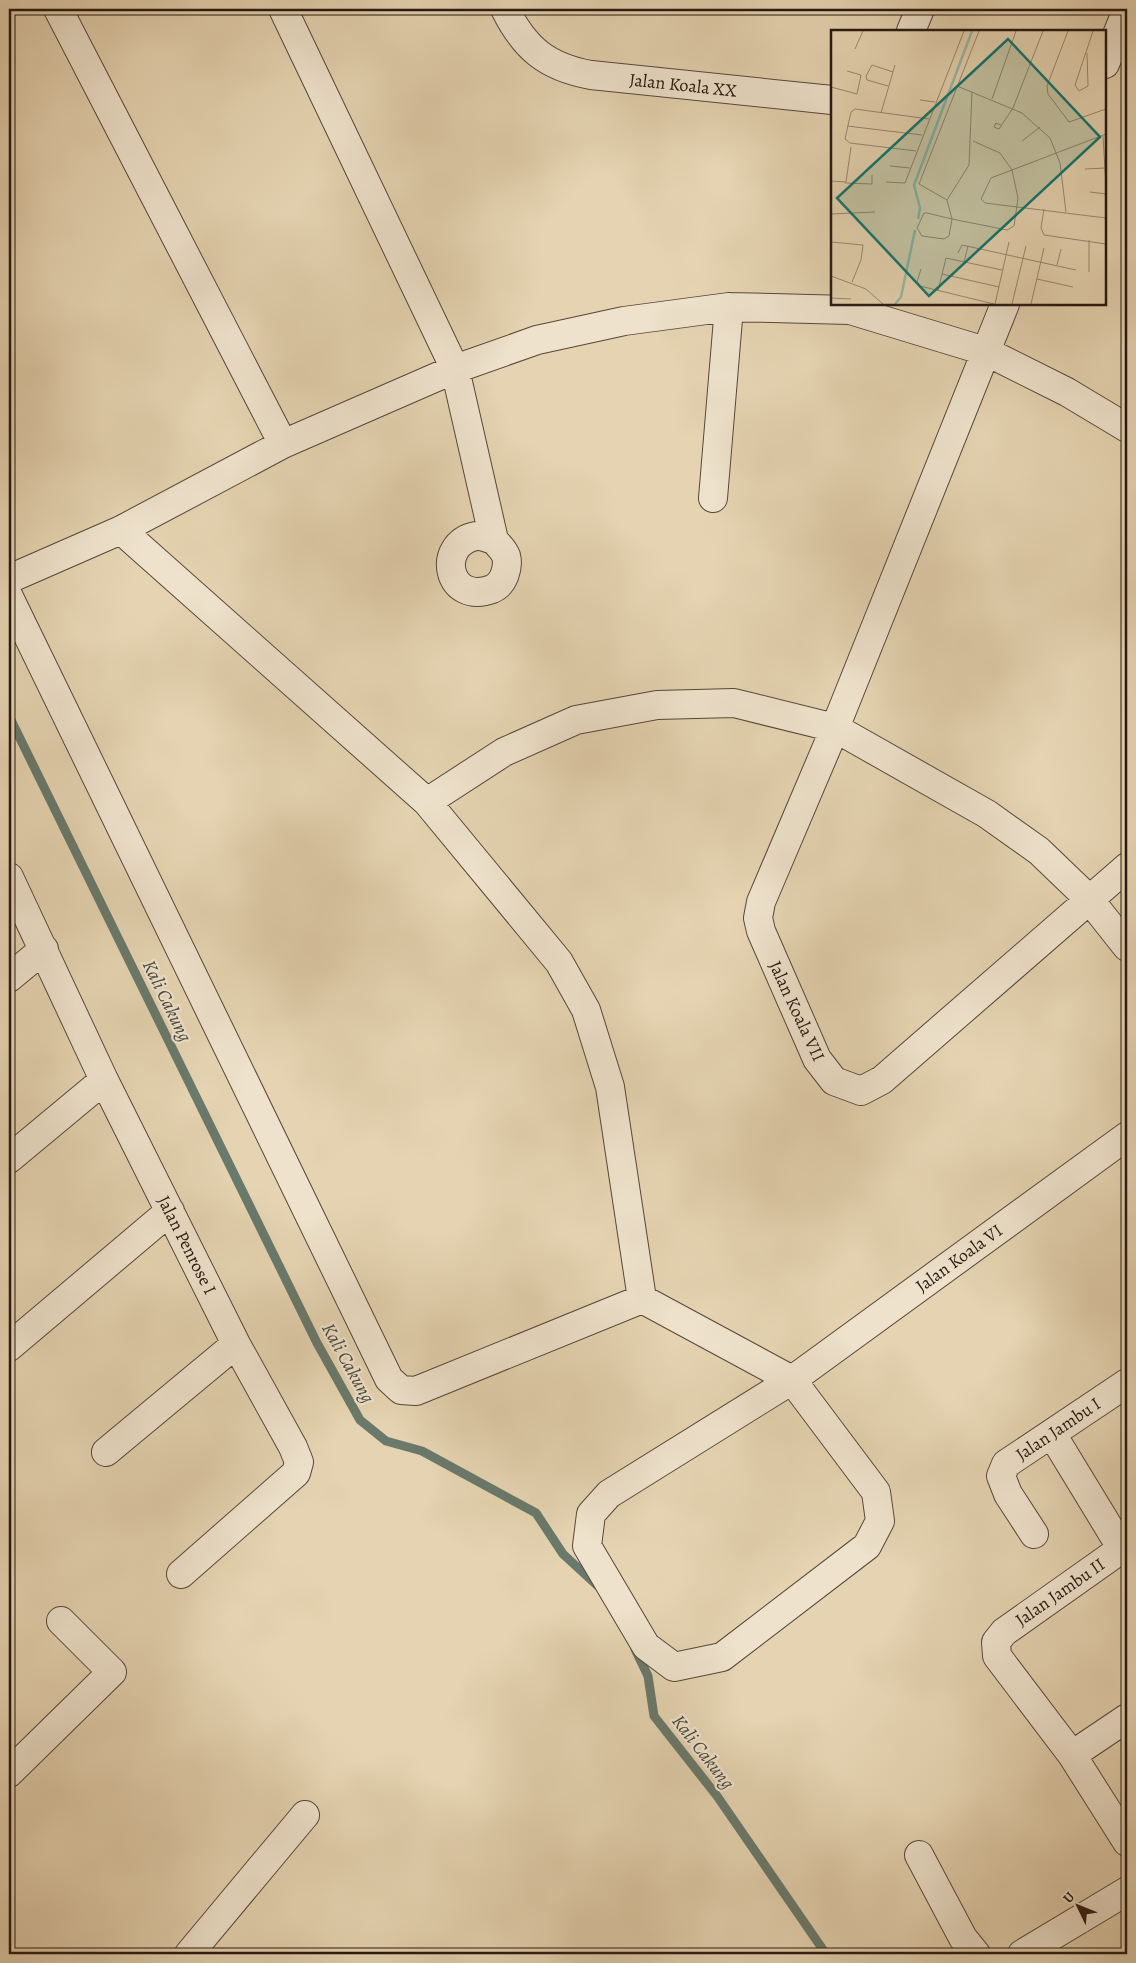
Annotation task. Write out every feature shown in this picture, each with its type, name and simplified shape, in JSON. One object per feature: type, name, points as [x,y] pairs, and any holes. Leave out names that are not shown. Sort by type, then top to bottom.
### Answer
[{"type":"street","points":[[58,9],[284,444]]},
{"type":"street","points":[[283,9],[455,369],[494,540]]},
{"type":"street","name":"Jalan Koala XX","points":[[505,9],[514,28],[538,54],[568,71],[591,76],[831,100]]},
{"type":"street","points":[[911,30],[920,9]]},
{"type":"street","points":[[1106,62],[1127,10]]},
{"type":"street","name":"Jalan Koala VII","points":[[1005,305],[834,728],[761,902],[758,918],[761,931],[817,1059],[834,1081],[861,1091],[882,1080],[1127,867]]},
{"type":"street","points":[[713,498],[729,307]]},
{"type":"street","points":[[9,579],[121,530],[284,444],[455,369],[537,340],[624,321],[729,307],[850,310],[985,351],[1067,392],[1127,428]]},
{"type":"street","points":[[121,530],[427,802],[559,962],[586,1010],[610,1087],[642,1299]]},
{"type":"street","points":[[9,597],[389,1379],[401,1390],[416,1391],[642,1299]]},
{"type":"street","points":[[427,802],[504,752],[576,720],[648,707],[734,703],[834,728],[987,814],[1039,851],[1089,899],[1127,947]]},
{"type":"street","name":"Jalan Penrose I","points":[[9,877],[104,1080],[236,1344],[293,1447],[299,1462],[296,1473],[181,1574]]},
{"type":"street","points":[[9,978],[44,949]]},
{"type":"street","points":[[9,1160],[104,1080]]},
{"type":"street","name":"Jalan Koala VI","points":[[792,1380],[876,1492],[880,1521],[867,1546],[722,1657],[674,1667],[646,1646],[587,1546],[592,1514],[609,1494],[792,1380],[1127,1136]]},
{"type":"street","points":[[9,1347],[170,1211]]},
{"type":"street","points":[[642,1299],[792,1380]]},
{"type":"street","points":[[106,1452],[236,1344]]},
{"type":"street","name":"Jalan Jambu I","points":[[1034,1534],[1008,1494],[1001,1476],[1006,1464],[1127,1383]]},
{"type":"street","points":[[1052,1434],[1124,1547]]},
{"type":"street","name":"Jalan Jambu II","points":[[1072,1756],[997,1656],[996,1642],[1004,1632],[1124,1547]]},
{"type":"street","points":[[9,1773],[112,1672],[61,1621]]},
{"type":"street","points":[[1127,1718],[1072,1756],[1127,1842]]},
{"type":"street","points":[[190,1954],[305,1815]]},
{"type":"street","points":[[919,1855],[963,1938],[976,1954]]},
{"type":"street","points":[[1022,1954],[1127,1891]]},
{"type":"waterway","name":"Kali Cakung","points":[[9,716],[317,1343],[360,1420],[386,1441],[422,1451],[536,1513],[563,1554],[600,1588]]},
{"type":"waterway","name":"Kali Cakung","points":[[635,1649],[648,1676],[654,1716],[717,1796],[826,1954]]}]
